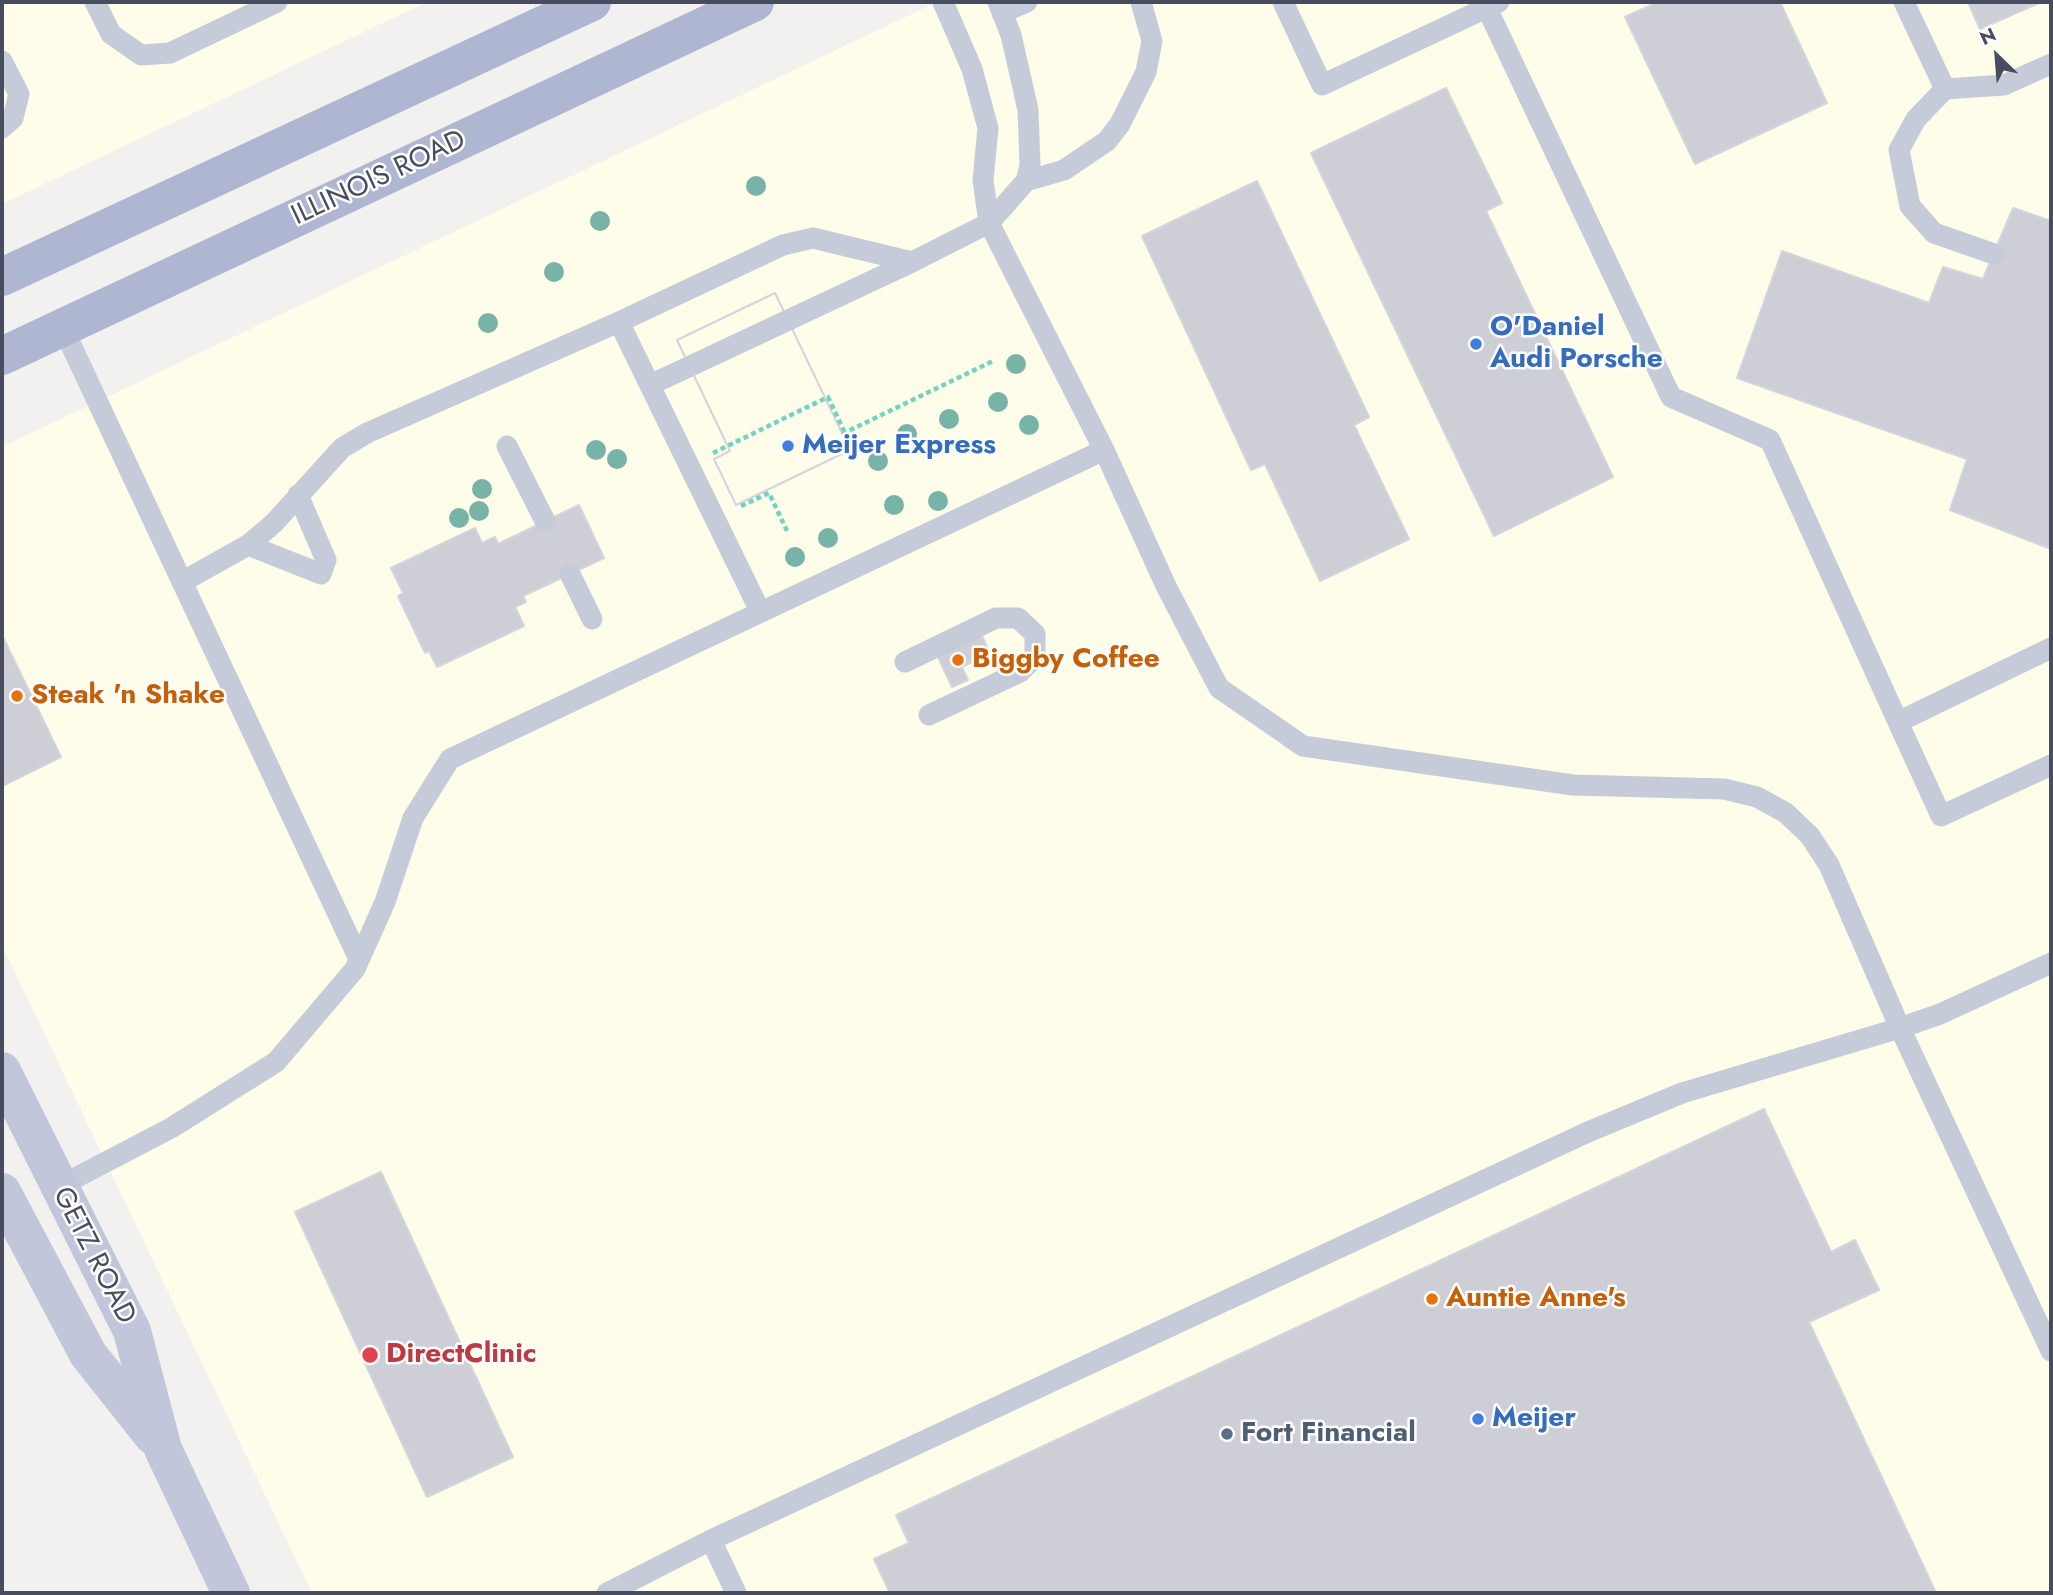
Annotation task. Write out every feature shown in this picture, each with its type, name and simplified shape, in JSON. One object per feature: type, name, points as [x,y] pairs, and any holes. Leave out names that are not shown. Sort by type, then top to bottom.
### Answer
[{"type":"main road","points":[[2,276],[592,2]]},
{"type":"main road","name":"ILLINOIS ROAD","points":[[2,356],[755,2]]},
{"type":"street","name":"GETZ ROAD","points":[[2,1071],[132,1331],[163,1449],[231,1593]]},
{"type":"street","name":"GETZ ROAD","points":[[2,1192],[88,1354],[163,1449]]},
{"type":"lane","points":[[95,2],[111,34],[141,55],[170,53],[277,2]]},
{"type":"lane","points":[[943,2],[972,69],[988,128],[984,180],[989,223],[1104,450],[1166,586],[1219,688],[1303,746],[1573,785],[1724,789],[1757,797],[1786,813],[1810,836],[1829,865],[1900,1028],[2051,1351]]},
{"type":"lane","points":[[650,385],[989,223],[1026,181],[1030,166],[1028,110],[1011,35],[1000,8],[1027,2]]},
{"type":"lane","points":[[1026,181],[1065,170],[1107,141],[1120,124],[1146,72],[1153,41],[1141,2]]},
{"type":"lane","points":[[1283,2],[1322,85],[1490,4],[1671,397],[1770,440],[1941,816],[2051,765]]},
{"type":"lane","points":[[1904,2],[1945,89]]},
{"type":"lane","points":[[2,61],[19,94],[13,118],[2,128]]},
{"type":"lane","points":[[1994,254],[1934,233],[1910,206],[1899,150],[1916,119],[1945,89],[2004,85],[2051,64]]},
{"type":"lane","points":[[182,582],[248,545],[342,448],[367,433],[619,322],[783,245],[813,238],[912,262]]},
{"type":"lane","points":[[619,322],[760,611]]},
{"type":"lane","points":[[63,328],[359,959]]},
{"type":"lane","points":[[507,446],[545,521]]},
{"type":"lane","points":[[58,1187],[171,1128],[276,1062],[355,969],[385,902],[413,818],[450,759],[1104,450]]},
{"type":"lane","points":[[248,545],[321,574],[326,561],[298,495]]},
{"type":"lane","points":[[570,574],[592,619]]},
{"type":"lane","points":[[905,662],[996,618],[1018,618],[1035,634],[1035,657],[1020,672],[929,715]]},
{"type":"lane","points":[[1898,722],[2051,648]]},
{"type":"lane","points":[[607,1593],[641,1586],[711,1541],[1588,1132],[1682,1093],[1940,1014],[2051,963]]},
{"type":"lane","points":[[711,1541],[736,1593]]},
{"type":"path","points":[[714,466],[708,455],[828,397],[844,433],[993,361]]},
{"type":"path","points":[[734,509],[769,493],[788,533]]},
{"type":"shaded area","points":[[2,2],[427,2],[2,204]]},
{"type":"shaded area","points":[[937,2],[2051,2],[2051,1593],[312,1593],[2,945],[2,447]]},
{"type":"building","points":[[1658,2],[1780,2],[1827,103],[1695,164],[1625,17]]},
{"type":"building","points":[[1968,2],[2041,2],[1980,29]]},
{"type":"building","name":"O'Daniel Audi Porsche","points":[[1446,88],[1502,203],[1486,211],[1613,477],[1494,536],[1311,153]]},
{"type":"building","points":[[1257,181],[1369,417],[1354,425],[1409,539],[1320,581],[1265,464],[1251,470],[1142,236]]},
{"type":"building","points":[[2013,208],[2051,221],[2051,549],[1950,510],[1967,459],[1737,378],[1782,251],[1929,303],[1943,267],[1983,279]]},
{"type":"building","points":[[775,293],[850,450],[736,505],[714,459],[730,451],[677,340]]},
{"type":"building","points":[[775,293],[850,450],[736,505],[714,459],[730,451],[677,340]]},
{"type":"building","points":[[579,505],[604,558],[523,596],[526,602],[515,607],[524,626],[437,667],[429,651],[425,653],[398,596],[403,593],[391,568],[475,528],[482,543],[495,537],[498,544]]},
{"type":"building","name":"Steak 'n Shake","points":[[2,635],[61,757],[2,786]]},
{"type":"building","name":"Biggby Coffee","points":[[982,636],[990,653],[962,667],[968,680],[952,687],[930,640]]},
{"type":"building","name":"Meijer","points":[[1764,1109],[1831,1252],[1855,1240],[1879,1290],[1809,1322],[1936,1593],[890,1593],[874,1559],[909,1543],[896,1515]]},
{"type":"building","points":[[381,1172],[513,1457],[427,1497],[295,1212]]},
{"type":"place","name":"O'Daniel Audi Porsche","points":[[1476,344]]},
{"type":"place","name":"Meijer Express","points":[[788,446]]},
{"type":"place","name":"Biggby Coffee","points":[[958,660]]},
{"type":"place","name":"Steak 'n Shake","points":[[17,696]]},
{"type":"place","name":"Auntie Anne's","points":[[1432,1299]]},
{"type":"place","name":"DirectClinic","points":[[370,1355]]},
{"type":"place","name":"Meijer","points":[[1478,1419]]},
{"type":"place","name":"Fort Financial","points":[[1227,1434]]}]
